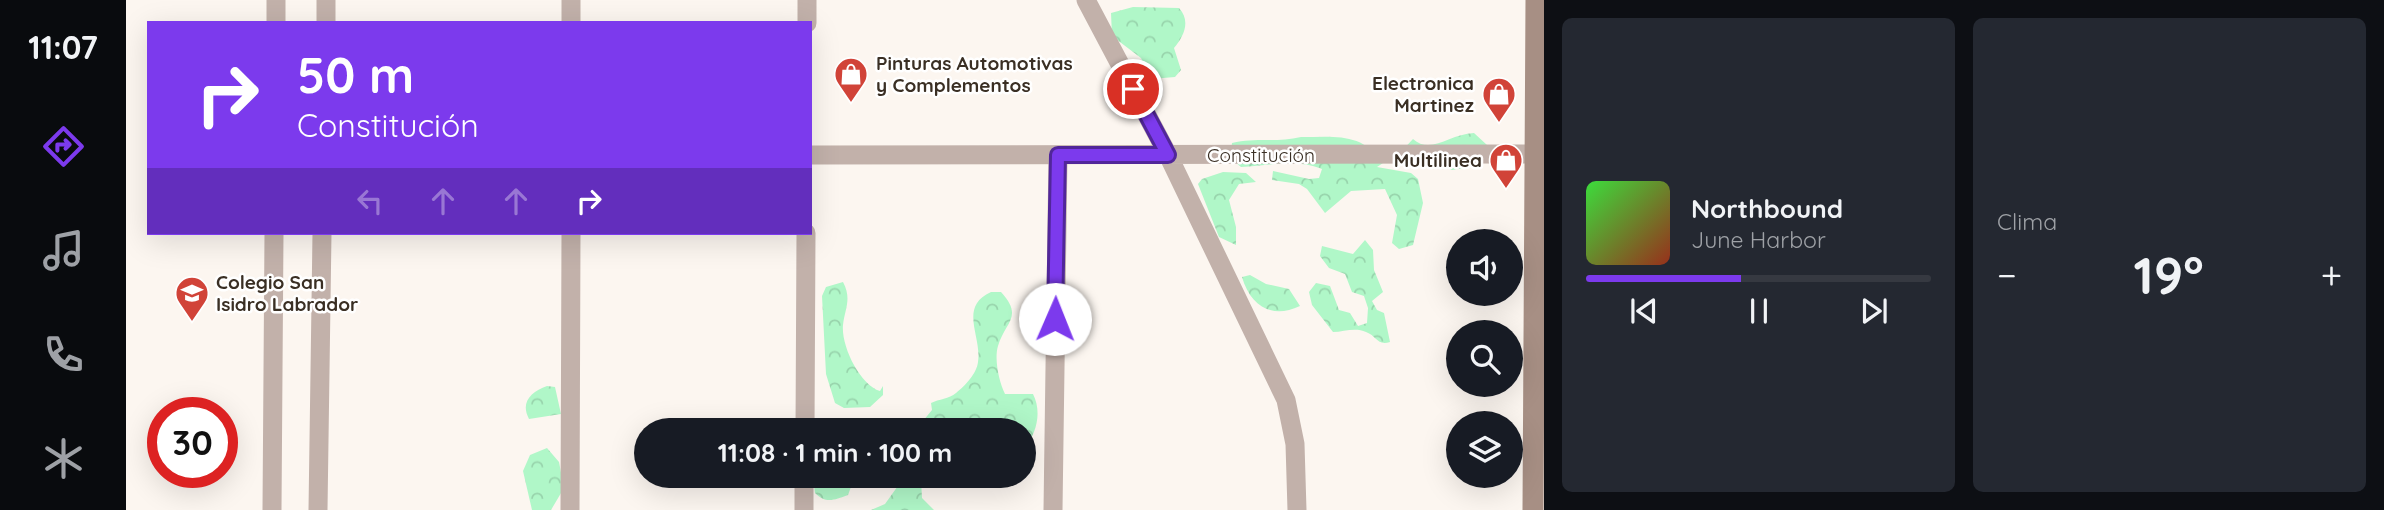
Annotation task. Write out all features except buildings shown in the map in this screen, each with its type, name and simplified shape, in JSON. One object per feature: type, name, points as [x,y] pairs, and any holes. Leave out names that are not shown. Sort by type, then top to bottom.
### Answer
[{"type":"street","points":[[276,0],[276,21]]},
{"type":"street","points":[[326,0],[326,21]]},
{"type":"street","points":[[571,0],[571,21]]},
{"type":"street","points":[[807,0],[807,21]]},
{"type":"street","points":[[1086,0],[1168,155],[1286,400],[1295,444],[1297,510]]},
{"type":"street","points":[[1533,510],[1540,154],[1536,0]]},
{"type":"street","name":"Constitución","points":[[812,155],[1540,154]]},
{"type":"street","points":[[1053,510],[1058,155]]},
{"type":"street","points":[[272,510],[274,235]]},
{"type":"street","points":[[318,510],[322,235]]},
{"type":"street","points":[[570,235],[570,510]]},
{"type":"street","points":[[804,418],[806,235]]},
{"type":"street","points":[[804,488],[804,510]]},
{"type":"green space","points":[[1133,7],[1179,8],[1183,13],[1185,28],[1174,48],[1181,70],[1175,77],[1151,79],[1141,58],[1112,36],[1111,13]]},
{"type":"green space","points":[[1474,133],[1487,145],[1465,168],[1452,170],[1421,159],[1396,157],[1413,139],[1427,145]]},
{"type":"green space","points":[[1336,137],[1357,141],[1375,153],[1383,163],[1377,167],[1411,173],[1418,179],[1423,203],[1413,245],[1399,249],[1392,243],[1397,215],[1385,189],[1351,191],[1325,213],[1307,189],[1299,184],[1272,180],[1273,171],[1309,179],[1319,178],[1322,169],[1292,163],[1241,167],[1232,154],[1232,143]]},
{"type":"green space","points":[[1223,172],[1246,173],[1256,182],[1239,184],[1229,200],[1236,227],[1236,245],[1219,237],[1198,184],[1202,179]]},
{"type":"green space","points":[[1365,240],[1373,250],[1374,270],[1383,292],[1372,301],[1377,310],[1384,313],[1390,342],[1386,343],[1362,331],[1333,332],[1312,305],[1309,292],[1316,283],[1330,286],[1339,310],[1350,313],[1358,326],[1367,323],[1368,308],[1364,296],[1352,292],[1345,274],[1329,268],[1320,256],[1322,246],[1353,254]]},
{"type":"green space","points":[[1250,275],[1266,284],[1289,289],[1300,306],[1280,311],[1263,307],[1250,295],[1242,277]]},
{"type":"green space","points":[[843,282],[847,299],[843,334],[849,354],[866,381],[880,391],[883,386],[883,395],[870,407],[844,408],[835,403],[826,374],[822,296],[826,287]]},
{"type":"green space","points":[[991,292],[1001,292],[1008,301],[1012,314],[997,351],[998,370],[1005,394],[1033,394],[1038,415],[1036,424],[1036,418],[925,418],[932,410],[931,403],[956,393],[967,383],[975,370],[978,352],[973,314],[981,298]]},
{"type":"green space","points":[[547,386],[555,387],[561,414],[529,419],[526,408],[529,398]]},
{"type":"green space","points":[[547,448],[559,462],[564,488],[551,510],[532,510],[523,471],[530,455]]},
{"type":"green space","points":[[814,488],[851,488],[848,495],[830,500],[815,493]]},
{"type":"green space","points":[[896,488],[921,488],[922,498],[934,510],[871,510],[885,504]]},
{"type":"place","name":"Pinturas Automotivas y Complementos","points":[[851,104]]},
{"type":"place","name":"Electronica Martinez","points":[[1499,124]]},
{"type":"place","name":"Multilinea","points":[[1506,190]]},
{"type":"place","name":"Colegio San Isidro Labrador","points":[[192,323]]},
{"type":"route","points":[[1055,319],[1058,155],[1168,155],[1133,89]]}]
